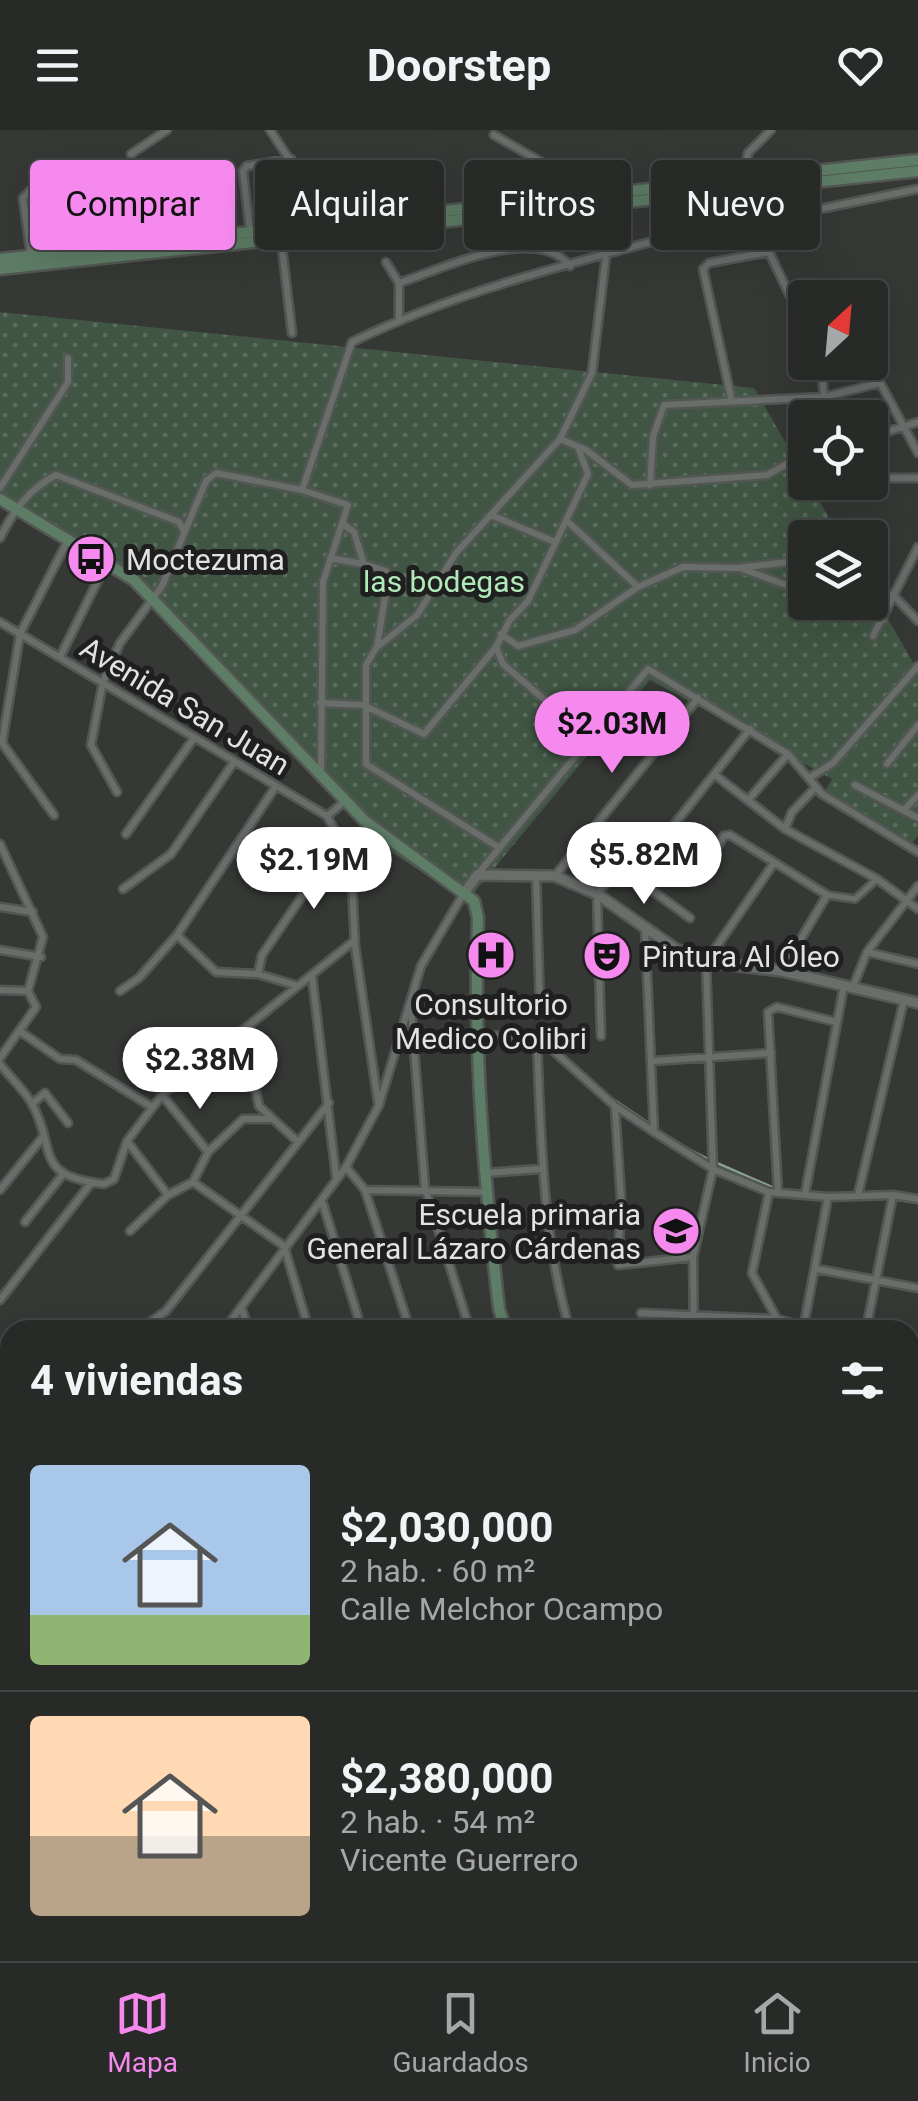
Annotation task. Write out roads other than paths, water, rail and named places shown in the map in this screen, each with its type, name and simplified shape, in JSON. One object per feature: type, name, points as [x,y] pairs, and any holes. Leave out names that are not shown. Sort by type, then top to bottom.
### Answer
[{"type":"main road","points":[[820,170],[918,160]]},
{"type":"main road","points":[[820,182],[918,172]]},
{"type":"main road","points":[[235,234],[255,231]]},
{"type":"main road","points":[[0,269],[255,242]]},
{"type":"main road","points":[[0,259],[96,250]]},
{"type":"main road","points":[[0,499],[108,561],[152,600],[365,821],[474,901],[478,918],[475,1034],[483,1174],[503,1320]]},
{"type":"street","points":[[132,154],[167,130]]},
{"type":"street","points":[[250,232],[243,171],[248,166],[291,159],[270,130]]},
{"type":"street","points":[[747,160],[748,153],[772,130]]},
{"type":"street","points":[[494,135],[538,160]]},
{"type":"street","points":[[820,209],[916,189],[904,173]]},
{"type":"street","points":[[30,190],[26,190],[30,243]]},
{"type":"street","points":[[302,490],[352,342],[400,319],[651,244]]},
{"type":"street","points":[[31,250],[31,256]]},
{"type":"street","points":[[283,250],[292,333]]},
{"type":"street","points":[[399,284],[498,250]]},
{"type":"street","points":[[550,250],[560,254],[570,266]]},
{"type":"street","points":[[498,847],[366,764],[366,665],[376,648],[417,615],[456,553],[560,439],[592,373],[610,250]]},
{"type":"street","points":[[732,402],[701,277],[709,264],[769,252],[788,292]]},
{"type":"street","points":[[386,262],[399,284],[400,319]]},
{"type":"street","points":[[0,488],[68,382],[68,358]]},
{"type":"street","points":[[823,380],[824,397]]},
{"type":"street","points":[[650,486],[653,437],[664,405],[824,397],[880,382],[918,453]]},
{"type":"street","points":[[888,432],[918,422]]},
{"type":"street","points":[[560,439],[586,450],[632,485],[767,475],[788,463]]},
{"type":"street","points":[[320,703],[363,705],[424,734],[496,647],[501,633],[528,601],[588,474],[579,450]]},
{"type":"street","points":[[0,538],[15,508],[38,485],[56,475],[179,522],[184,532]]},
{"type":"street","points":[[117,792],[91,745],[104,682],[120,642],[152,600],[210,475],[302,490],[343,500],[348,505],[330,558],[320,619],[321,776]]},
{"type":"street","points":[[888,478],[918,478]]},
{"type":"street","points":[[491,515],[556,542]]},
{"type":"street","points":[[566,520],[638,587]]},
{"type":"street","points":[[342,524],[354,532],[364,564]]},
{"type":"street","points":[[54,815],[2,743],[20,634],[69,538]]},
{"type":"street","points":[[888,612],[918,547]]},
{"type":"street","points":[[330,558],[386,570],[388,578],[376,648]]},
{"type":"street","points":[[60,657],[108,561]]},
{"type":"street","points":[[501,633],[518,646],[562,635],[638,587],[683,568],[738,568],[788,561]]},
{"type":"street","points":[[738,568],[788,586]]},
{"type":"street","points":[[888,595],[918,621]]},
{"type":"street","points":[[873,636],[883,620]]},
{"type":"street","name":"Avenida San Juan","points":[[0,622],[327,816]]},
{"type":"street","points":[[496,647],[503,664],[588,737]]},
{"type":"street","points":[[809,778],[833,764],[918,666]]},
{"type":"street","points":[[231,1320],[346,1167],[379,1105],[421,966],[465,892],[588,737],[648,670],[788,754],[816,787],[918,852]]},
{"type":"street","points":[[908,677],[918,682]]},
{"type":"street","points":[[556,876],[698,698]]},
{"type":"street","points":[[887,764],[918,725]]},
{"type":"street","points":[[600,1036],[597,894],[620,868],[673,826],[750,729]]},
{"type":"street","points":[[126,834],[194,738]]},
{"type":"street","points":[[748,800],[788,754]]},
{"type":"street","points":[[122,889],[171,854],[234,762]]},
{"type":"street","points":[[716,775],[785,829],[877,879],[918,909]]},
{"type":"street","points":[[120,990],[140,978],[177,935],[276,786]]},
{"type":"street","points":[[855,786],[918,818]]},
{"type":"street","points":[[785,829],[792,812],[816,787]]},
{"type":"street","points":[[904,810],[918,795]]},
{"type":"street","points":[[345,800],[327,816],[350,861],[355,940],[379,1105]]},
{"type":"street","points":[[643,848],[695,882],[726,834],[827,895],[855,900],[877,879]]},
{"type":"street","points":[[258,974],[262,956],[340,840]]},
{"type":"street","points":[[0,844],[43,937],[28,991],[36,1007],[0,1061],[32,1104],[50,1163],[91,1183],[104,1184],[114,1179],[127,1141],[162,1095],[355,940]]},
{"type":"street","points":[[694,1320],[693,1257],[713,1169],[706,962],[774,863]]},
{"type":"street","points":[[620,868],[690,918]]},
{"type":"street","points":[[477,875],[556,876],[597,894],[645,928],[706,962],[782,972],[918,1002]]},
{"type":"street","points":[[536,876],[540,1008]]},
{"type":"street","points":[[805,1195],[836,1022],[848,986],[866,952],[918,886]]},
{"type":"street","points":[[782,972],[827,895]]},
{"type":"street","points":[[0,907],[34,912]]},
{"type":"street","points":[[645,928],[654,1132]]},
{"type":"street","points":[[177,935],[216,972],[258,974],[298,986]]},
{"type":"street","points":[[0,950],[40,956]]},
{"type":"street","points":[[866,952],[918,964]]},
{"type":"street","points":[[312,975],[336,1176]]},
{"type":"street","points":[[0,990],[28,991]]},
{"type":"street","points":[[858,1195],[904,1000]]},
{"type":"street","points":[[410,1003],[426,1188],[467,1320]]},
{"type":"street","points":[[777,1319],[752,1273],[774,1192],[770,1008],[836,1022]]},
{"type":"street","points":[[243,1030],[259,1106],[297,1141]]},
{"type":"street","points":[[21,1032],[60,1059],[76,1060],[152,1107]]},
{"type":"street","points":[[475,1034],[537,1040],[615,1106],[654,1132],[713,1169],[774,1192],[828,1198],[893,1194],[918,1200]]},
{"type":"street","points":[[537,1040],[542,1170],[560,1298],[567,1320]]},
{"type":"street","points":[[653,1060],[771,1053]]},
{"type":"street","points":[[32,1104],[44,1094],[68,1123]]},
{"type":"street","points":[[162,1095],[208,1152]]},
{"type":"street","points":[[153,1320],[166,1311],[329,1103]]},
{"type":"street","points":[[615,1106],[620,1199],[618,1264],[693,1257]]},
{"type":"street","points":[[130,1232],[168,1195],[194,1182],[208,1152],[243,1119],[272,1119]]},
{"type":"street","points":[[0,1190],[43,1138]]},
{"type":"street","points":[[127,1141],[168,1195]]},
{"type":"street","points":[[346,1167],[364,1190],[407,1320]]},
{"type":"street","points":[[483,1174],[542,1170]]},
{"type":"street","points":[[24,1222],[64,1173]]},
{"type":"street","points":[[194,1182],[284,1246],[307,1320]]},
{"type":"street","points":[[0,1300],[91,1183]]},
{"type":"street","points":[[364,1190],[426,1188],[485,1192]]},
{"type":"street","points":[[868,1320],[893,1194]]},
{"type":"street","points":[[805,1320],[828,1198]]},
{"type":"street","points":[[322,1203],[359,1320]]},
{"type":"street","points":[[816,1269],[918,1288]]},
{"type":"street","points":[[240,1306],[245,1320]]},
{"type":"street","points":[[640,1312],[780,1320]]},
{"type":"waterway","points":[[607,1095],[650,1124]]},
{"type":"waterway","points":[[656,1129],[674,1141]]},
{"type":"waterway","points":[[681,1145],[710,1160]]},
{"type":"waterway","points":[[717,1163],[774,1188]]},
{"type":"waterway","points":[[885,1198],[918,1203]]},
{"type":"place","name":"Moctezuma","points":[[91,559]]},
{"type":"place","name":"Consultorio Medico Colibri","points":[[491,955]]},
{"type":"place","name":"Pintura Al Óleo","points":[[607,956]]},
{"type":"place","name":"Escuela primaria General Lázaro Cárdenas","points":[[676,1231]]},
{"type":"park label","name":"las bodegas","points":[[444,581]]}]
